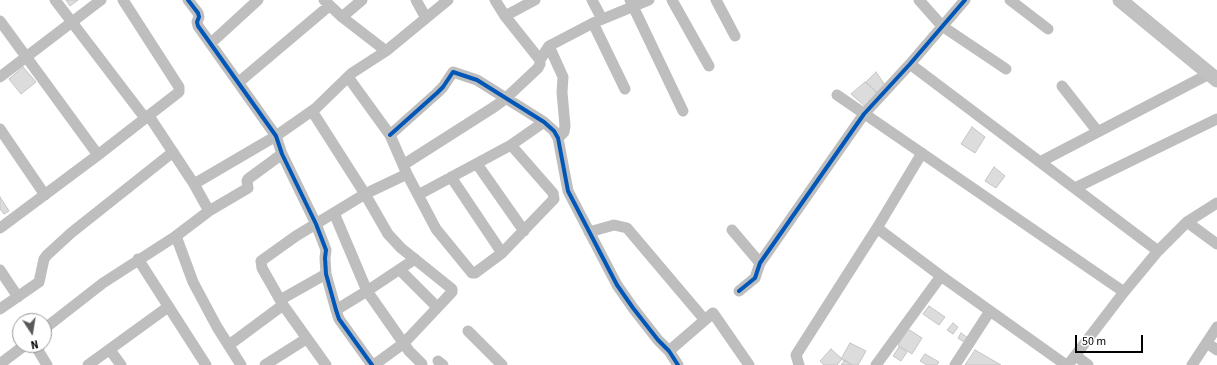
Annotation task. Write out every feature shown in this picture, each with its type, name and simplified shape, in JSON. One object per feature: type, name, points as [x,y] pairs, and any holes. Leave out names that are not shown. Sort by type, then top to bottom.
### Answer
[{"type":"street","points":[[55,0],[173,152],[194,184],[209,211]]},
{"type":"street","points":[[0,77],[101,0]]},
{"type":"street","points":[[0,228],[179,92],[180,89],[123,0]]},
{"type":"street","points":[[188,0],[198,14],[198,26],[276,136],[282,154],[316,224],[326,250],[324,258],[326,274],[339,318],[373,365],[404,343],[452,292],[452,289],[415,259],[388,234],[365,194],[312,111]]},
{"type":"street","points":[[211,43],[258,0]]},
{"type":"street","points":[[342,17],[362,0]]},
{"type":"street","points":[[416,0],[426,18]]},
{"type":"street","points":[[194,184],[276,136],[312,111],[348,77],[386,51],[448,0]]},
{"type":"street","points":[[495,0],[505,16],[540,60]]},
{"type":"street","points":[[505,16],[535,0]]},
{"type":"street","points":[[592,0],[598,21],[625,88]]},
{"type":"street","points":[[326,365],[281,303],[262,268],[261,261],[316,224],[405,170],[506,99],[538,68],[540,60],[549,46],[632,3],[649,0]]},
{"type":"street","points":[[672,0],[709,66]]},
{"type":"street","points":[[716,0],[735,36]]},
{"type":"street","points":[[919,0],[942,26],[1006,69]]},
{"type":"street","points":[[739,291],[755,278],[760,263],[864,114],[910,64],[965,0]]},
{"type":"street","points":[[1010,0],[1048,29]]},
{"type":"street","points":[[1040,162],[1098,132],[1213,77],[1120,0]]},
{"type":"street","points":[[239,82],[326,3],[386,51]]},
{"type":"street","points":[[632,3],[683,112]]},
{"type":"street","points":[[0,21],[98,155]]},
{"type":"street","points":[[549,46],[564,81],[562,92],[565,126],[564,132],[558,138]]},
{"type":"street","points":[[910,64],[1158,251]]},
{"type":"street","points":[[390,135],[440,90],[453,72],[476,80],[544,122],[554,131],[558,138],[568,191],[617,285],[658,340],[669,351],[678,365]]},
{"type":"street","points":[[348,77],[390,135],[405,170],[436,229],[472,273],[479,272],[502,253],[554,199],[553,193],[511,145]]},
{"type":"street","points":[[1062,86],[1098,132]]},
{"type":"street","points":[[837,95],[1124,292]]},
{"type":"street","points":[[1075,188],[1217,119]]},
{"type":"street","points":[[418,195],[511,145],[544,122]]},
{"type":"street","points":[[0,129],[45,195]]},
{"type":"street","points":[[0,309],[38,282],[44,259],[47,254],[71,233],[173,152]]},
{"type":"street","points":[[799,365],[796,356],[877,228],[922,153]]},
{"type":"street","points":[[52,323],[103,283],[138,259],[176,236],[209,211],[248,188],[248,179],[282,154]]},
{"type":"street","points":[[477,164],[524,231]]},
{"type":"street","points":[[451,177],[502,253]]},
{"type":"street","points":[[877,228],[941,276],[1067,365],[1076,356],[1124,292],[1158,251],[1187,222],[1217,203]]},
{"type":"street","points":[[334,213],[367,291],[409,351],[422,364]]},
{"type":"street","points":[[1187,222],[1217,244]]},
{"type":"street","points":[[589,232],[614,225],[627,228],[704,319]]},
{"type":"street","points":[[732,230],[760,263]]},
{"type":"street","points":[[176,236],[193,282],[217,327],[241,365]]},
{"type":"street","points":[[138,259],[206,365]]},
{"type":"street","points":[[336,310],[415,259]]},
{"type":"street","points":[[0,270],[18,297]]},
{"type":"street","points":[[400,270],[437,307]]},
{"type":"street","points":[[229,345],[281,303],[326,274]]},
{"type":"street","points":[[876,365],[941,276]]},
{"type":"street","points":[[88,365],[168,307]]},
{"type":"street","points":[[955,365],[990,311]]},
{"type":"street","points":[[669,351],[704,319],[714,313],[749,365]]},
{"type":"street","points":[[1192,365],[1217,327]]},
{"type":"street","points":[[468,331],[502,365]]},
{"type":"street","points":[[265,365],[306,339]]},
{"type":"street","points":[[1207,343],[1217,350]]},
{"type":"street","points":[[110,350],[120,365]]},
{"type":"street","points":[[0,364],[14,353]]},
{"type":"street","points":[[40,353],[47,365]]},
{"type":"street","points":[[1076,356],[1088,365]]},
{"type":"building","points":[[66,0],[78,0],[70,6]]},
{"type":"building","points":[[23,67],[36,82],[21,94],[9,79]]},
{"type":"building","points":[[876,72],[885,85],[878,93],[866,82]]},
{"type":"building","points":[[865,82],[878,94],[867,108],[851,94]]},
{"type":"building","points":[[972,127],[985,137],[975,153],[961,144]]},
{"type":"building","points":[[994,167],[1005,176],[996,188],[985,181]]},
{"type":"building","points":[[0,197],[9,211],[4,214],[0,209]]},
{"type":"building","points":[[929,306],[945,317],[939,325],[923,314]]},
{"type":"building","points":[[953,323],[958,327],[953,334],[947,330]]},
{"type":"building","points":[[908,329],[922,338],[912,354],[898,345]]},
{"type":"building","points":[[961,333],[968,338],[965,343],[958,338]]},
{"type":"building","points":[[850,343],[866,351],[858,365],[853,365],[841,359]]},
{"type":"building","points":[[899,347],[907,352],[901,361],[893,356]]},
{"type":"building","points":[[831,349],[842,359],[837,365],[824,365],[820,361]]},
{"type":"building","points":[[975,350],[1001,365],[965,365]]},
{"type":"building","points":[[925,354],[939,362],[937,365],[927,365],[920,361]]},
{"type":"building","points":[[845,360],[851,365],[841,365]]},
{"type":"cycle path","points":[[188,0],[198,13],[198,26],[276,136],[282,154],[316,224],[326,250],[326,274],[339,319],[372,365]]},
{"type":"cycle path","points":[[739,291],[755,278],[760,263],[864,114],[910,64],[965,0]]},
{"type":"cycle path","points":[[390,135],[437,93],[453,72],[477,80],[544,122],[554,131],[558,138],[568,191],[617,285],[658,340],[669,351],[678,365]]}]
